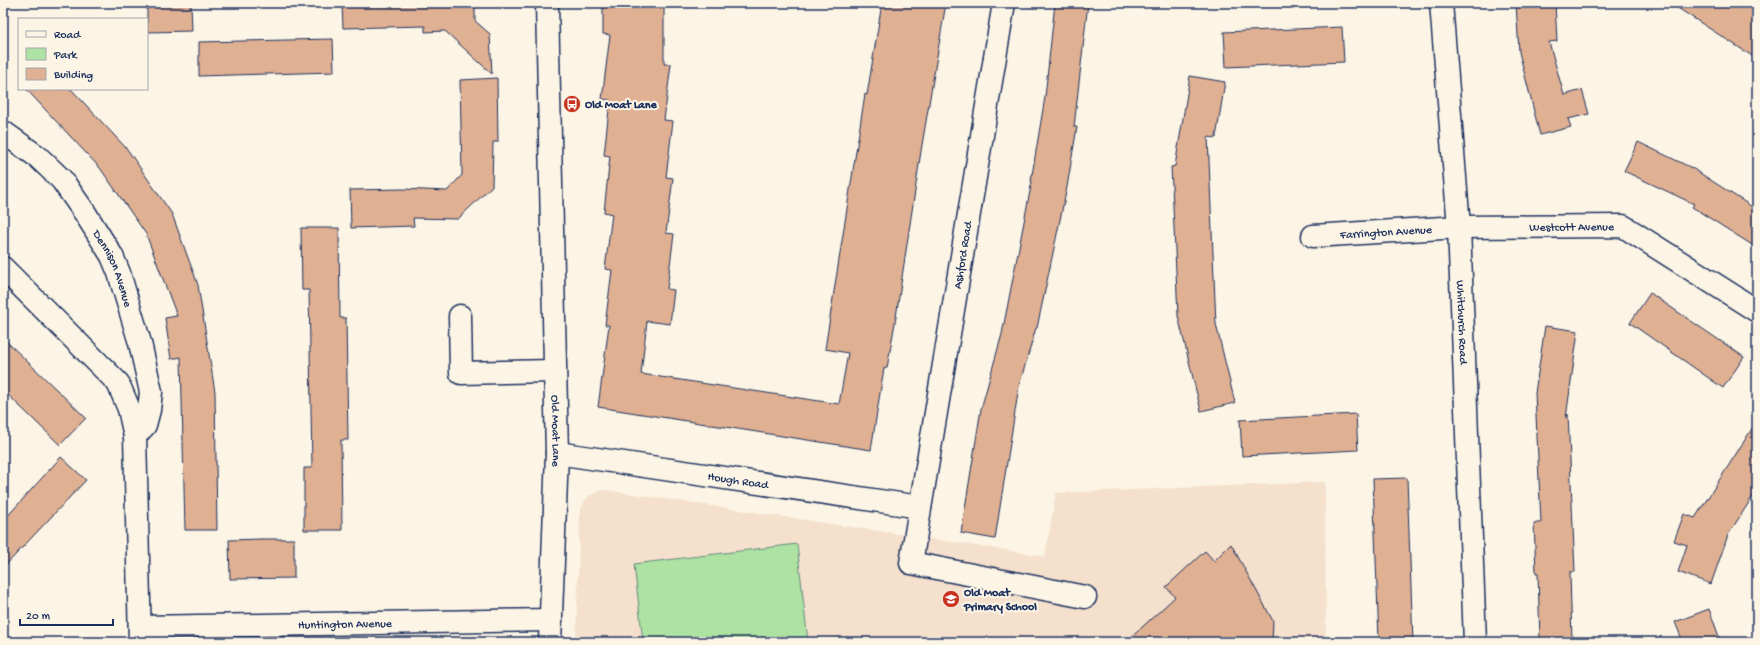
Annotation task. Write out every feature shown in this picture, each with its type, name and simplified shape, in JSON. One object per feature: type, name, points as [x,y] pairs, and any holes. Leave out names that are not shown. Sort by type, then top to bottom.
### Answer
[{"type":"street","name":"Old Moat Lane","points":[[547,3],[557,453],[550,642]]},
{"type":"street","name":"Ashford Road","points":[[1004,3],[911,562],[1085,597]]},
{"type":"street","name":"Whitchurch Road","points":[[1441,3],[1459,227],[1475,642]]},
{"type":"street","name":"Dennison Avenue","points":[[3,132],[38,157],[62,180],[112,256],[119,273],[140,343],[151,392],[150,410],[145,425],[135,436]]},
{"type":"street","name":"Westcott Avenue","points":[[1459,227],[1623,226],[1757,311]]},
{"type":"street","name":"Farrington Avenue","points":[[1313,236],[1459,227]]},
{"type":"street","points":[[3,268],[118,383],[129,409],[135,436],[140,634]]},
{"type":"street","points":[[460,316],[461,374],[554,371]]},
{"type":"street","name":"Hough Road","points":[[557,453],[920,507]]},
{"type":"street","name":"Huntington Avenue","points":[[140,634],[550,620]]},
{"type":"shaded area","name":"Old Moat Primary School","points":[[1325,482],[1326,642],[576,642],[580,512],[584,502],[589,496],[602,490],[1045,556],[1056,493]]},
{"type":"green space","points":[[797,544],[808,642],[643,642],[634,564]]},
{"type":"building","points":[[147,3],[191,3],[192,31],[148,32]]},
{"type":"building","points":[[342,3],[475,3],[475,21],[490,34],[492,74],[445,31],[425,32],[425,26],[343,28]]},
{"type":"building","points":[[603,3],[664,3],[664,64],[671,64],[664,120],[673,121],[666,177],[673,178],[666,233],[674,234],[667,289],[674,290],[670,324],[647,321],[641,374],[839,404],[848,353],[825,349],[865,94],[867,95],[882,3],[946,3],[921,151],[896,317],[887,368],[884,368],[871,450],[598,407],[609,325],[605,325],[612,270],[605,269],[612,214],[604,212],[610,156],[604,155],[610,100],[602,99],[610,35],[603,34]]},
{"type":"building","points":[[1055,3],[1088,3],[1074,127],[1077,127],[1067,187],[1037,328],[1019,386],[995,539],[961,533],[981,409],[1002,334],[1032,181],[1045,97]]},
{"type":"building","points":[[1516,3],[1555,3],[1557,41],[1549,42],[1564,95],[1582,90],[1589,114],[1568,119],[1571,127],[1540,135],[1519,52]]},
{"type":"building","points":[[1670,3],[1757,3],[1757,59],[1718,34]]},
{"type":"building","points":[[1342,27],[1344,62],[1226,67],[1224,32]]},
{"type":"building","points":[[333,39],[334,72],[199,76],[199,42]]},
{"type":"building","points":[[1190,76],[1225,82],[1216,138],[1208,137],[1216,324],[1235,403],[1201,411],[1178,316],[1171,167],[1175,166]]},
{"type":"building","points":[[497,78],[498,142],[493,142],[492,186],[458,219],[413,218],[414,226],[351,228],[350,190],[402,189],[447,191],[462,175],[460,80]]},
{"type":"building","points":[[27,90],[72,90],[127,149],[172,214],[198,285],[215,392],[217,530],[185,530],[181,357],[171,359],[165,318],[177,316],[146,234],[100,168]]},
{"type":"building","points":[[1638,142],[1692,168],[1757,210],[1757,248],[1692,207],[1694,204],[1624,171]]},
{"type":"building","points":[[301,228],[339,228],[340,318],[346,318],[348,440],[341,440],[342,530],[304,530],[304,468],[312,468],[309,290],[302,290]]},
{"type":"building","points":[[1650,293],[1744,357],[1723,388],[1630,323]]},
{"type":"building","points":[[1545,326],[1578,331],[1566,418],[1568,414],[1575,572],[1570,572],[1572,642],[1540,642],[1538,573],[1536,573],[1534,523],[1541,523],[1535,393]]},
{"type":"building","points":[[3,338],[86,418],[60,445],[3,390]]},
{"type":"building","points":[[1356,414],[1358,450],[1242,456],[1240,420]]},
{"type":"building","points":[[1757,421],[1757,490],[1728,535],[1711,584],[1678,572],[1687,545],[1674,541],[1684,514],[1695,518]]},
{"type":"building","points":[[61,457],[86,480],[3,568],[3,521]]},
{"type":"building","points":[[1407,478],[1413,642],[1379,642],[1373,479]]},
{"type":"building","points":[[294,539],[294,578],[230,579],[229,540]]},
{"type":"building","points":[[1231,544],[1273,621],[1272,642],[1126,642],[1175,597],[1166,587],[1205,551],[1214,561]]},
{"type":"building","points":[[1709,609],[1721,642],[1683,642],[1675,622]]},
{"type":"place","name":"Old Moat Lane","points":[[572,104]]},
{"type":"place","name":"Old Moat Primary School","points":[[951,599]]}]
